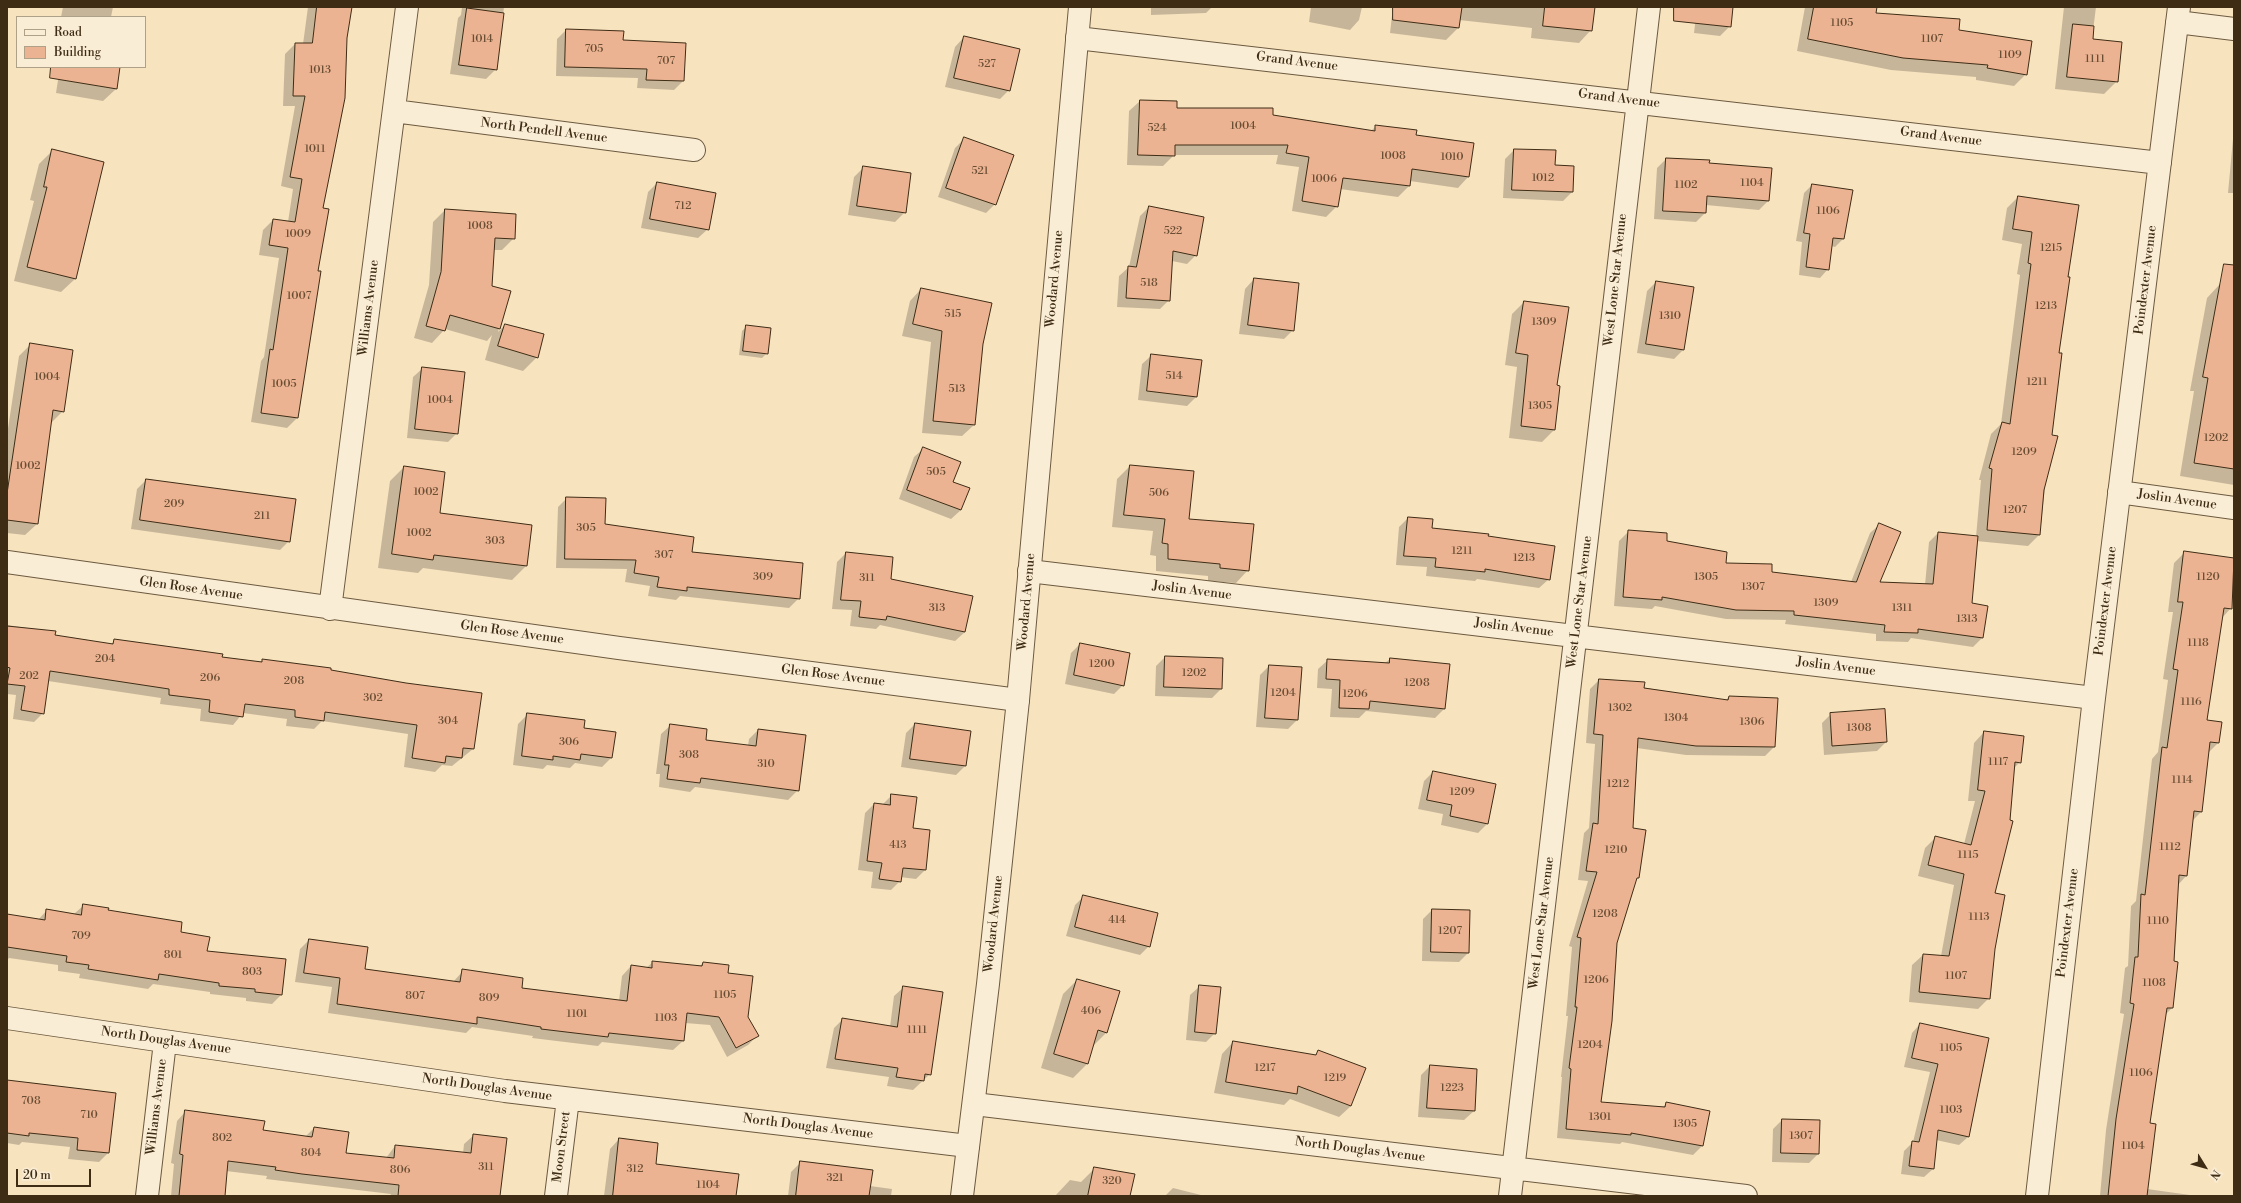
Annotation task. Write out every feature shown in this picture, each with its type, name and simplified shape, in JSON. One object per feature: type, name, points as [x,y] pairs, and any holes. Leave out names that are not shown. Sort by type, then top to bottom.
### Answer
[{"type":"street","name":"Williams Avenue","points":[[330,609],[407,7]]},
{"type":"street","name":"Woodard Avenue","points":[[962,1196],[974,1104],[1018,700],[1080,7]]},
{"type":"street","name":"West Lone Star Avenue","points":[[1510,1196],[1576,635],[1636,101],[1649,7]]},
{"type":"street","points":[[2178,15],[2234,29]]},
{"type":"street","name":"Poindexter Avenue","points":[[2037,1196],[2094,698],[2178,15]]},
{"type":"street","name":"Grand Avenue","points":[[1077,38],[2160,162]]},
{"type":"street","name":"North Pendell Avenue","points":[[394,112],[694,150]]},
{"type":"street","name":"Joslin Avenue","points":[[2120,492],[2234,508]]},
{"type":"street","name":"Glen Rose Avenue","points":[[7,562],[330,609],[1018,700]]},
{"type":"street","name":"Joslin Avenue","points":[[1029,571],[1576,635],[2094,698]]},
{"type":"street","name":"North Douglas Avenue","points":[[7,1018],[568,1099],[968,1146]]},
{"type":"street","name":"Williams Avenue","points":[[146,1196],[165,1042]]},
{"type":"street","name":"Moon Street","points":[[556,1196],[568,1099]]},
{"type":"street","name":"North Douglas Avenue","points":[[974,1104],[1746,1196]]},
{"type":"building","points":[[317,7],[352,7],[347,38],[345,98],[323,208],[329,209],[318,271],[321,271],[298,418],[261,413],[270,349],[273,350],[288,248],[269,245],[273,219],[295,222],[302,179],[290,177],[305,96],[293,96],[295,43],[312,43]]},
{"type":"building","points":[[1393,7],[1462,7],[1459,28],[1393,20]]},
{"type":"building","points":[[1545,7],[1595,7],[1592,31],[1543,26]]},
{"type":"building","points":[[1674,7],[1733,7],[1731,27],[1674,21]]},
{"type":"building","points":[[1814,7],[1877,7],[1876,13],[1960,19],[1959,30],[2032,41],[2027,75],[1987,68],[1988,65],[1903,58],[1808,39]]},
{"type":"building","points":[[467,8],[504,13],[497,70],[459,65]]},
{"type":"building","points":[[2073,24],[2094,26],[2093,39],[2122,42],[2118,82],[2067,77]]},
{"type":"building","points":[[566,29],[624,31],[623,40],[686,43],[684,81],[646,80],[647,69],[565,67]]},
{"type":"building","points":[[964,36],[1020,49],[1010,91],[954,78]]},
{"type":"building","points":[[51,68],[120,68],[117,89],[50,78]]},
{"type":"building","points":[[1140,100],[1177,101],[1177,108],[1273,108],[1273,115],[1375,131],[1375,125],[1417,130],[1416,135],[1474,143],[1469,177],[1412,169],[1410,186],[1343,178],[1338,207],[1302,201],[1309,157],[1286,153],[1288,145],[1175,145],[1175,156],[1138,155]]},
{"type":"building","points":[[964,137],[1014,155],[996,205],[946,188]]},
{"type":"building","points":[[52,149],[104,162],[76,279],[27,267],[47,187],[44,187]]},
{"type":"building","points":[[1514,149],[1556,150],[1555,165],[1574,166],[1573,192],[1512,190]]},
{"type":"building","points":[[1666,158],[1710,160],[1709,163],[1772,168],[1769,201],[1707,196],[1706,213],[1663,211]]},
{"type":"building","points":[[863,166],[911,173],[906,213],[857,206]]},
{"type":"building","points":[[657,182],[716,193],[709,230],[650,219]]},
{"type":"building","points":[[1812,184],[1853,190],[1844,239],[1833,238],[1829,270],[1806,267],[1810,234],[1804,233]]},
{"type":"building","points":[[2018,196],[2079,205],[2068,277],[2070,277],[2059,353],[2062,353],[2052,435],[2058,436],[2044,490],[2040,535],[1987,530],[1992,469],[1989,468],[2002,422],[2010,424],[2031,264],[2028,263],[2032,232],[2013,229]]},
{"type":"building","points":[[1149,206],[1204,217],[1197,256],[1173,251],[1170,301],[1126,298],[1128,266],[1136,267]]},
{"type":"building","points":[[445,209],[516,214],[515,239],[495,238],[492,286],[511,291],[500,329],[450,315],[445,331],[426,326],[441,272]]},
{"type":"building","points":[[2224,264],[2234,265],[2234,469],[2194,463],[2208,378],[2203,377]]},
{"type":"building","points":[[1254,278],[1299,283],[1294,331],[1248,325]]},
{"type":"building","points":[[1656,281],[1694,287],[1684,350],[1646,344]]},
{"type":"building","points":[[921,288],[992,303],[983,344],[975,425],[933,421],[942,331],[913,324]]},
{"type":"building","points":[[1524,301],[1569,307],[1557,385],[1560,386],[1555,430],[1521,426],[1528,355],[1516,353]]},
{"type":"building","points":[[505,324],[544,334],[538,358],[498,346]]},
{"type":"building","points":[[746,325],[771,328],[768,354],[743,351]]},
{"type":"building","points":[[30,343],[73,350],[64,412],[53,410],[38,524],[7,520],[7,494]]},
{"type":"building","points":[[1151,354],[1202,360],[1197,397],[1147,391]]},
{"type":"building","points":[[422,367],[465,372],[458,434],[415,429]]},
{"type":"building","points":[[923,447],[961,462],[953,482],[970,488],[961,510],[907,490]]},
{"type":"building","points":[[1130,465],[1194,471],[1189,519],[1254,524],[1249,571],[1220,568],[1220,564],[1168,559],[1168,544],[1162,543],[1165,519],[1124,515]]},
{"type":"building","points":[[404,466],[445,472],[440,513],[532,525],[527,566],[434,555],[433,560],[392,554]]},
{"type":"building","points":[[146,479],[296,499],[290,542],[140,520]]},
{"type":"building","points":[[566,497],[606,498],[605,524],[694,537],[692,552],[803,563],[800,599],[687,587],[687,591],[657,587],[659,577],[634,573],[636,560],[565,559]]},
{"type":"building","points":[[1408,517],[1433,519],[1432,528],[1489,534],[1488,536],[1555,546],[1550,580],[1485,569],[1485,572],[1435,567],[1436,558],[1404,556]]},
{"type":"building","points":[[1879,523],[1901,532],[1880,582],[1933,584],[1938,532],[1978,536],[1972,603],[1988,606],[1983,638],[1918,629],[1918,633],[1884,632],[1885,625],[1794,615],[1794,611],[1736,610],[1662,597],[1662,600],[1623,597],[1628,530],[1667,533],[1667,541],[1727,552],[1726,563],[1772,564],[1772,572],[1856,582]]},
{"type":"building","points":[[2184,551],[2234,558],[2232,609],[2224,608],[2207,720],[2222,722],[2219,743],[2210,742],[2202,812],[2194,811],[2187,876],[2179,875],[2174,961],[2178,962],[2173,1008],[2167,1008],[2150,1123],[2156,1124],[2147,1196],[2108,1196],[2116,1119],[2134,1004],[2130,1003],[2135,957],[2138,957],[2141,894],[2145,895],[2162,747],[2167,748],[2178,670],[2173,669],[2183,602],[2178,602]]},
{"type":"building","points":[[846,552],[893,557],[891,579],[973,596],[965,632],[887,616],[886,620],[859,617],[861,601],[841,600]]},
{"type":"building","points":[[7,626],[56,631],[55,635],[113,644],[114,639],[223,654],[222,657],[262,662],[262,659],[331,668],[331,670],[406,683],[482,693],[474,749],[463,748],[462,758],[446,756],[445,763],[412,758],[417,725],[325,712],[324,721],[295,717],[295,710],[245,704],[243,717],[209,712],[210,700],[169,695],[169,689],[50,671],[44,714],[21,710],[25,686],[7,684],[10,668],[7,667]]},
{"type":"building","points":[[1080,643],[1130,653],[1124,686],[1074,675]]},
{"type":"building","points":[[1165,656],[1223,658],[1222,689],[1164,687]]},
{"type":"building","points":[[1390,658],[1450,664],[1445,709],[1370,701],[1369,709],[1339,708],[1340,680],[1326,679],[1327,659],[1389,663]]},
{"type":"building","points":[[1269,665],[1302,667],[1298,720],[1265,718]]},
{"type":"building","points":[[1599,679],[1645,682],[1644,688],[1728,700],[1729,696],[1778,698],[1775,747],[1696,746],[1638,738],[1633,828],[1646,830],[1639,878],[1637,878],[1617,943],[1612,1021],[1601,1102],[1665,1107],[1666,1102],[1710,1111],[1703,1146],[1631,1133],[1631,1135],[1566,1129],[1571,1069],[1569,1068],[1577,1007],[1575,1007],[1581,938],[1577,937],[1597,872],[1586,871],[1593,823],[1598,824],[1603,735],[1594,734]]},
{"type":"building","points":[[1885,709],[1887,742],[1832,746],[1830,713]]},
{"type":"building","points":[[527,713],[585,720],[584,728],[616,732],[612,758],[581,754],[580,760],[553,756],[553,760],[522,756]]},
{"type":"building","points":[[915,723],[971,731],[966,766],[910,759]]},
{"type":"building","points":[[670,724],[707,729],[706,740],[756,746],[758,729],[806,735],[799,791],[701,778],[700,783],[667,779],[669,765],[665,765]]},
{"type":"building","points":[[1984,731],[2024,736],[2021,763],[2015,762],[2010,820],[2013,821],[1995,893],[2005,895],[1995,949],[1990,999],[1919,992],[1923,954],[1949,956],[1964,874],[1928,865],[1935,836],[1971,845],[1985,791],[1978,790]]},
{"type":"building","points":[[1433,771],[1496,784],[1488,824],[1450,816],[1452,805],[1427,800]]},
{"type":"building","points":[[891,794],[917,797],[913,828],[930,830],[926,870],[903,868],[901,882],[879,879],[882,863],[867,861],[874,803],[890,805]]},
{"type":"building","points":[[1083,895],[1158,913],[1150,947],[1075,927]]},
{"type":"building","points":[[83,904],[109,908],[108,910],[182,922],[181,932],[210,937],[207,951],[286,959],[282,995],[255,992],[255,989],[219,986],[219,983],[159,974],[158,980],[88,969],[89,965],[66,962],[67,956],[7,947],[7,914],[45,920],[46,909],[81,915]]},
{"type":"building","points":[[1432,909],[1470,910],[1469,953],[1431,952]]},
{"type":"building","points":[[309,939],[368,947],[365,969],[460,982],[462,969],[523,978],[522,988],[627,1001],[631,965],[652,968],[652,961],[702,966],[703,962],[729,965],[728,973],[753,976],[748,1017],[759,1036],[736,1048],[719,1017],[687,1013],[684,1041],[609,1033],[608,1037],[541,1029],[541,1027],[477,1017],[477,1024],[337,1004],[340,978],[304,973]]},
{"type":"building","points":[[1077,979],[1120,991],[1107,1033],[1098,1030],[1088,1064],[1054,1054]]},
{"type":"building","points":[[1199,985],[1221,987],[1216,1034],[1195,1032]]},
{"type":"building","points":[[903,986],[943,992],[931,1075],[925,1074],[924,1081],[896,1077],[898,1068],[835,1059],[842,1018],[897,1027]]},
{"type":"building","points":[[1920,1023],[1989,1038],[1969,1137],[1938,1130],[1934,1169],[1909,1166],[1912,1141],[1919,1142],[1938,1064],[1912,1058]]},
{"type":"building","points":[[1233,1041],[1316,1055],[1318,1050],[1366,1068],[1351,1106],[1298,1086],[1297,1094],[1226,1082]]},
{"type":"building","points":[[1430,1065],[1477,1069],[1475,1111],[1427,1108]]},
{"type":"building","points":[[7,1080],[116,1093],[109,1153],[77,1150],[78,1138],[29,1133],[29,1136],[7,1133]]},
{"type":"building","points":[[185,1110],[265,1121],[263,1130],[312,1137],[314,1127],[349,1132],[346,1153],[394,1158],[395,1145],[471,1153],[473,1134],[507,1138],[500,1196],[398,1196],[399,1185],[302,1174],[275,1170],[276,1167],[228,1161],[225,1196],[179,1196],[183,1155],[180,1154]]},
{"type":"building","points":[[1782,1119],[1820,1120],[1819,1154],[1781,1153]]},
{"type":"building","points":[[619,1138],[658,1143],[656,1164],[739,1174],[736,1196],[613,1196]]},
{"type":"building","points":[[800,1161],[873,1170],[869,1196],[796,1196]]},
{"type":"building","points":[[1094,1167],[1135,1174],[1130,1196],[1088,1196]]}]
